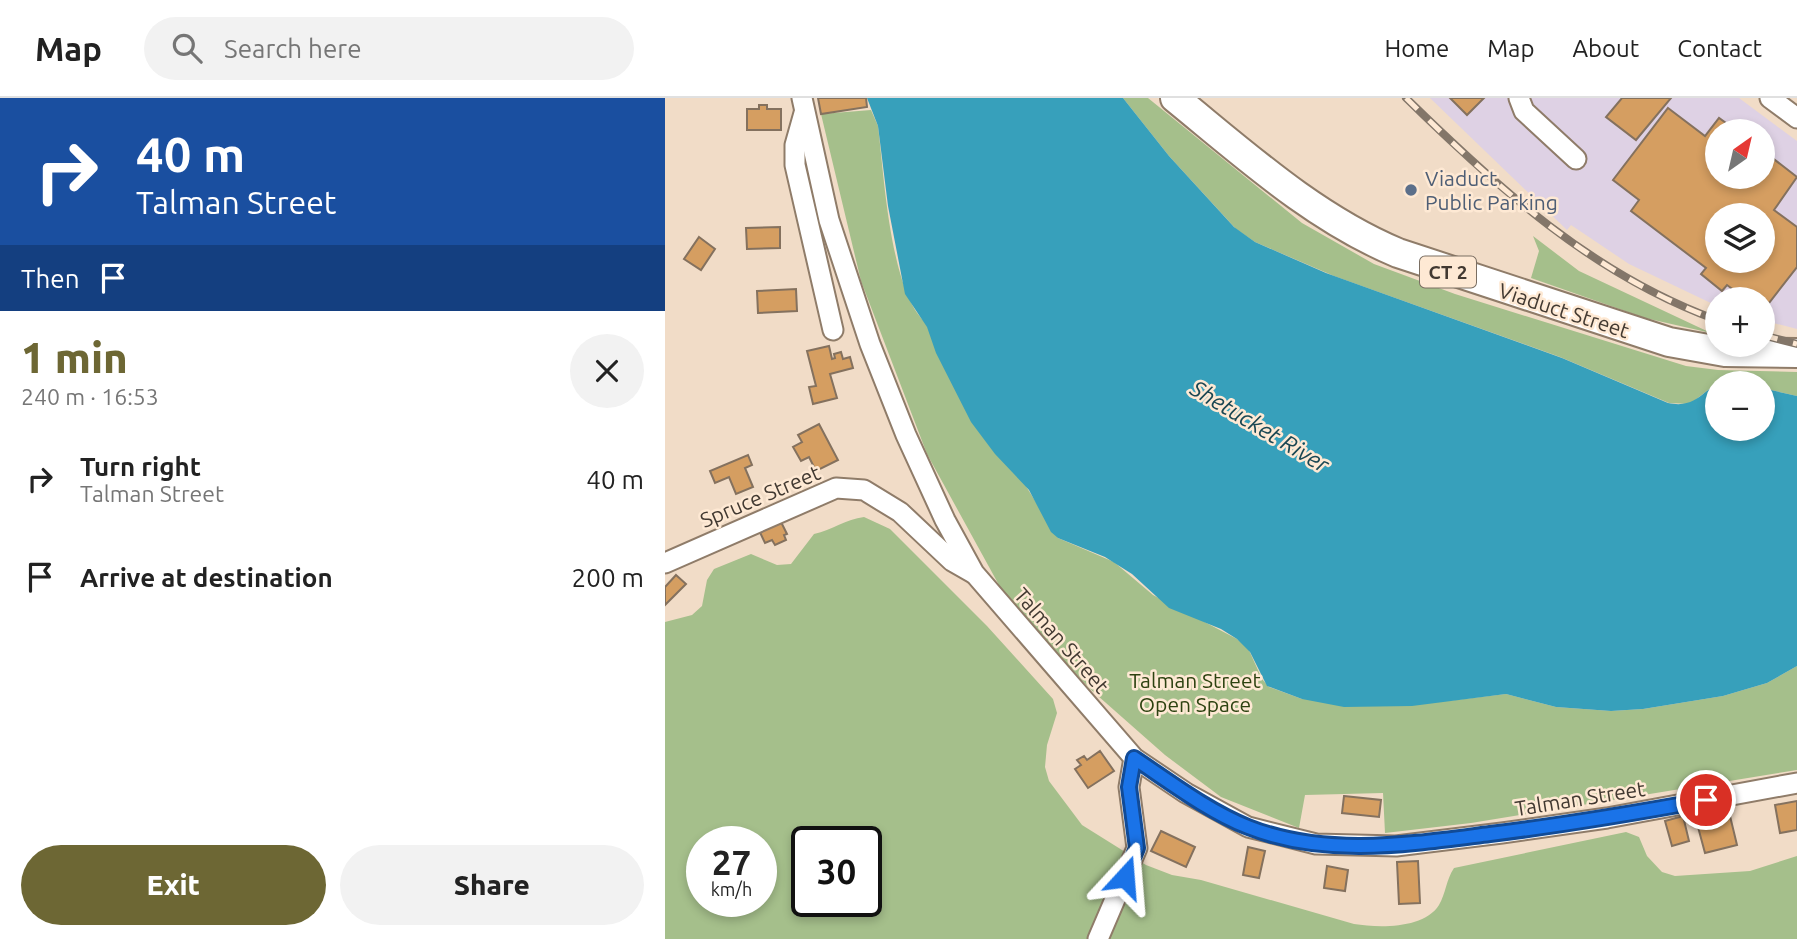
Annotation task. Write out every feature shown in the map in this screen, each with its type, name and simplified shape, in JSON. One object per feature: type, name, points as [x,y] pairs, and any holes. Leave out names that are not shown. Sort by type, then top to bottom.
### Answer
[{"type":"highway","name":"Viaduct Street","points":[[1175,98],[1307,202],[1376,244],[1444,270],[1625,330],[1717,351],[1797,353]]},
{"type":"street","points":[[1520,98],[1521,106],[1530,118],[1576,159]]},
{"type":"street","points":[[1770,98],[1797,118]]},
{"type":"street","points":[[803,105],[795,145],[795,165],[834,330]]},
{"type":"street","name":"Talman Street","points":[[803,105],[829,220],[870,344],[906,435],[945,520],[974,573],[1134,758],[1186,793],[1248,827],[1316,844],[1396,846],[1502,833],[1607,818],[1797,783]]},
{"type":"street","name":"Spruce Street","points":[[665,563],[836,488],[864,490],[900,512],[952,561],[974,573]]},
{"type":"street","points":[[1098,939],[1137,848],[1129,787],[1134,758]]},
{"type":"shaded area","points":[[1430,98],[1739,98],[1767,119],[1705,119],[1705,189],[1775,189],[1775,125],[1797,141],[1797,329],[1775,323],[1775,287],[1705,287],[1705,300],[1629,264],[1571,225],[1567,230]]},
{"type":"green space","points":[[1123,98],[1148,98],[1302,223],[1374,264],[1455,294],[1686,366],[1758,371],[1705,371],[1705,392],[1690,404],[1669,403],[1560,357],[1334,276],[1255,242],[1236,229],[1169,156]]},
{"type":"green space","name":"Talman Street Open Space","points":[[871,110],[878,126],[886,201],[903,284],[913,305],[1058,538],[1114,562],[1153,595],[1237,639],[1248,648],[1262,679],[1269,687],[1302,699],[1447,701],[1506,694],[1556,707],[1611,711],[1643,709],[1723,696],[1767,683],[1797,666],[1797,770],[1471,823],[1385,833],[1383,793],[1305,795],[1299,828],[1221,797],[1165,755],[1089,688],[1005,596],[927,454],[861,281],[821,114]]},
{"type":"green space","points":[[1533,236],[1579,271],[1705,332],[1645,318],[1531,278],[1539,251]]},
{"type":"green space","points":[[1775,371],[1797,372],[1797,396],[1775,391]]},
{"type":"green space","points":[[864,517],[890,529],[987,626],[1053,699],[1057,713],[1047,745],[1045,767],[1049,781],[1082,825],[1146,865],[1172,875],[1201,880],[1354,924],[1388,926],[1412,923],[1432,913],[1439,905],[1454,868],[1626,832],[1639,837],[1647,856],[1662,872],[1675,876],[1750,871],[1797,856],[1797,939],[665,939],[665,622],[692,615],[702,606],[707,580],[714,569],[751,554],[777,565],[791,564],[814,534]]},
{"type":"water","name":"Shetucket River","points":[[867,98],[1123,98],[1169,156],[1234,227],[1255,242],[1326,273],[1562,358],[1668,403],[1690,402],[1705,392],[1705,441],[1775,441],[1775,391],[1797,396],[1797,666],[1767,683],[1723,696],[1643,709],[1611,711],[1556,707],[1506,694],[1412,706],[1344,707],[1302,699],[1267,686],[1250,652],[1237,639],[1221,629],[1169,608],[1132,574],[1105,557],[1058,538],[1051,532],[1029,490],[995,454],[971,422],[936,353],[927,327],[905,294],[888,206],[878,126]]},
{"type":"building","points":[[818,98],[866,98],[867,107],[821,114]]},
{"type":"building","points":[[1450,98],[1484,98],[1467,115]]},
{"type":"building","points":[[1622,98],[1671,98],[1636,140],[1606,117]]},
{"type":"building","points":[[759,105],[767,105],[767,109],[781,109],[781,130],[747,130],[747,109],[759,109]]},
{"type":"building","points":[[1668,108],[1705,136],[1705,189],[1775,189],[1775,160],[1797,177],[1775,209],[1775,203],[1705,203],[1705,267],[1631,211],[1639,200],[1613,180]]},
{"type":"building","points":[[1775,211],[1797,227],[1797,267],[1775,295],[1775,287],[1717,287],[1701,274],[1705,269],[1705,273],[1775,273]]},
{"type":"building","points":[[780,227],[780,248],[747,249],[746,228]]},
{"type":"building","points":[[699,237],[715,249],[701,270],[684,259]]},
{"type":"building","points":[[796,289],[797,311],[758,313],[757,291]]},
{"type":"building","points":[[829,346],[832,359],[835,358],[834,354],[841,352],[843,359],[850,357],[853,368],[830,374],[837,398],[813,404],[809,387],[816,386],[807,351]]},
{"type":"building","points":[[819,424],[838,460],[816,471],[809,457],[801,461],[793,447],[802,442],[798,435]]},
{"type":"building","points":[[748,455],[752,465],[745,468],[753,487],[736,494],[729,477],[715,483],[710,471]]},
{"type":"building","points":[[778,516],[787,534],[784,535],[786,540],[775,545],[772,540],[765,543],[757,526]]},
{"type":"building","points":[[676,575],[686,584],[665,605],[665,587]]},
{"type":"building","points":[[1100,751],[1114,771],[1088,788],[1075,769],[1081,765],[1077,760],[1084,756],[1087,760]]},
{"type":"building","points":[[1344,796],[1381,800],[1379,817],[1342,813]]},
{"type":"building","points":[[1797,801],[1797,830],[1780,833],[1775,805]]},
{"type":"building","points":[[1683,816],[1689,841],[1672,846],[1665,821]]},
{"type":"building","points":[[1730,816],[1737,845],[1705,853],[1698,827]]},
{"type":"building","points":[[1161,831],[1195,847],[1186,867],[1151,851]]},
{"type":"building","points":[[1248,847],[1265,851],[1259,878],[1243,875]]},
{"type":"building","points":[[1418,861],[1420,903],[1399,904],[1397,862]]},
{"type":"building","points":[[1327,866],[1348,870],[1345,891],[1324,888]]},
{"type":"railway","points":[[1406,98],[1476,164],[1549,226],[1629,279],[1705,315]]},
{"type":"railway","points":[[1775,338],[1797,344]]},
{"type":"place","name":"Viaduct Public Parking","points":[[1411,190]]},
{"type":"route","points":[[1125,877],[1137,848],[1129,787],[1134,758],[1186,793],[1248,827],[1316,844],[1396,846],[1607,818],[1706,800]]}]
